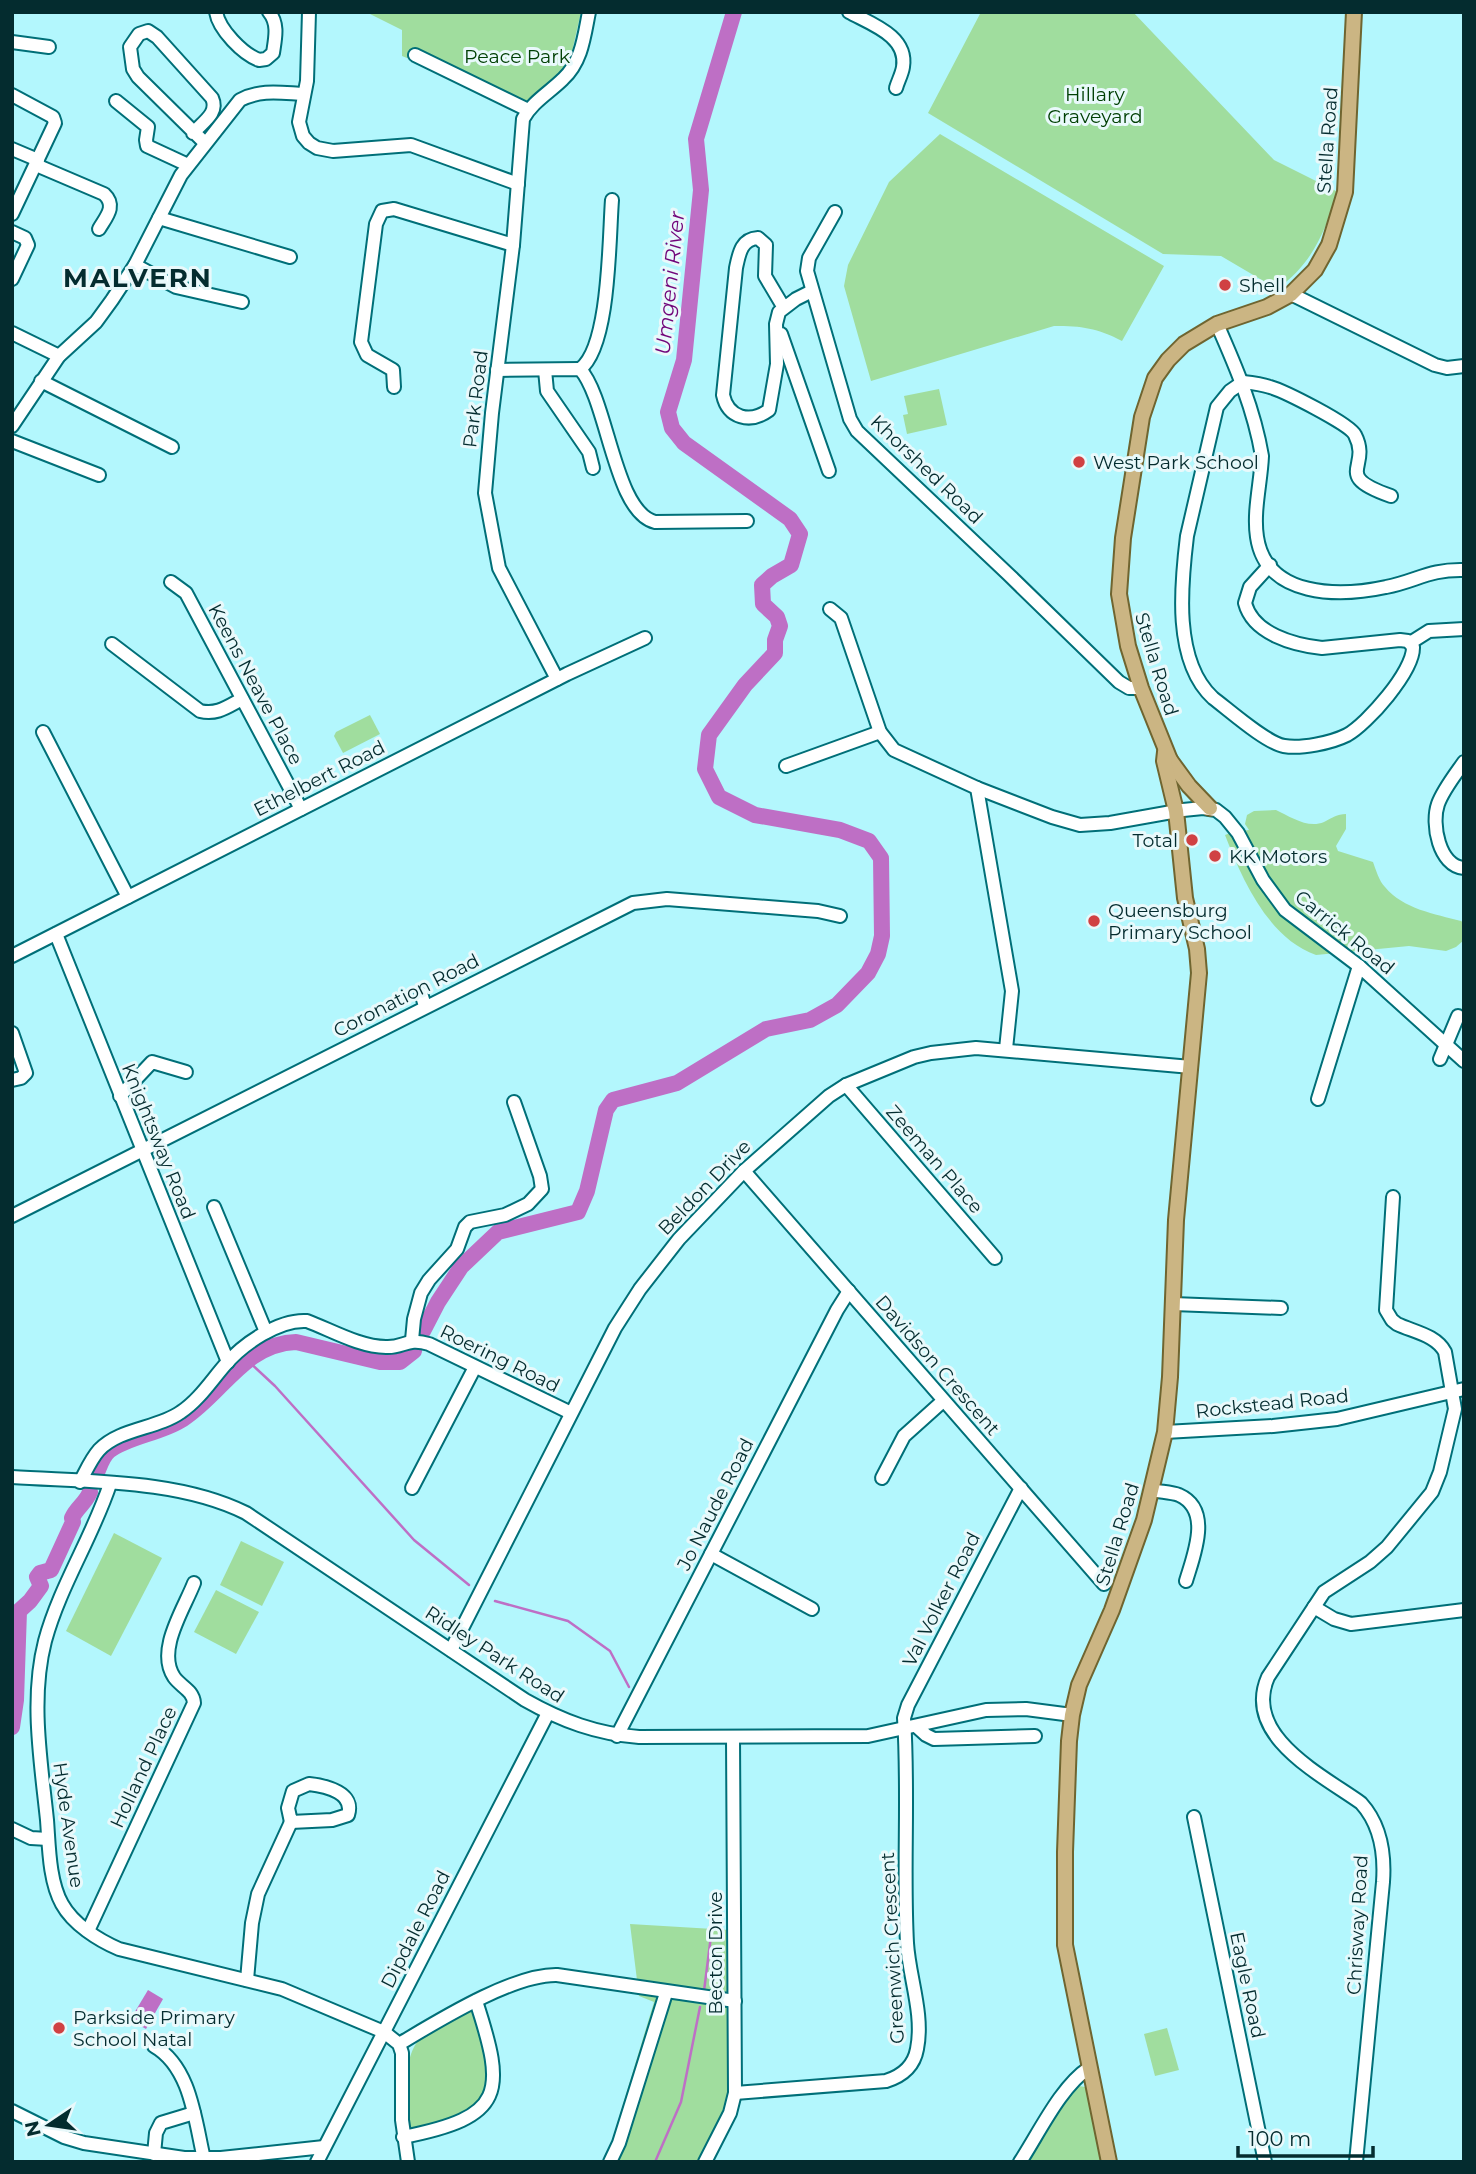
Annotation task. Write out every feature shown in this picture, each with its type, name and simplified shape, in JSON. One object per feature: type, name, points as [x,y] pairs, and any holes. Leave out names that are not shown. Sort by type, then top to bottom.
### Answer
[{"type":"main road","name":"Stella Road","points":[[1109,2162],[1069,1973],[1064,1928],[1066,1780],[1072,1714],[1083,1673],[1127,1573],[1144,1520],[1165,1432],[1177,1220],[1199,972],[1189,907],[1192,897],[1179,810],[1167,756],[1141,688],[1124,629],[1119,594],[1123,538],[1142,417],[1156,378],[1168,360],[1184,344],[1217,324],[1268,307],[1291,294],[1315,270],[1329,245],[1345,192],[1354,12]]},
{"type":"main road","points":[[1167,756],[1189,786],[1210,808]]},
{"type":"street","points":[[216,12],[224,29],[243,49],[259,60],[266,59],[273,53],[276,30],[269,12]]},
{"type":"street","points":[[309,12],[307,81],[299,122],[303,136],[317,149],[333,151],[411,145],[518,184]]},
{"type":"street","points":[[415,55],[528,110],[565,78],[578,61],[589,12]]},
{"type":"street","points":[[849,12],[897,41],[902,51],[903,66],[895,88]]},
{"type":"street","points":[[193,133],[214,111],[212,98],[157,37],[148,31],[139,34],[130,47],[133,69],[138,78],[193,133],[205,143]]},
{"type":"street","points":[[12,42],[49,47]]},
{"type":"street","points":[[12,426],[59,356],[96,322],[135,265],[188,165],[240,100],[253,93],[304,94]]},
{"type":"street","points":[[12,94],[53,117],[54,126],[12,215]]},
{"type":"street","points":[[116,101],[148,127],[147,146],[188,165]]},
{"type":"street","name":"Park Road","points":[[528,110],[523,118],[513,245],[485,475],[488,515],[499,568],[557,680]]},
{"type":"street","points":[[12,149],[109,198],[110,209],[100,229]]},
{"type":"street","points":[[497,370],[580,369],[592,357],[602,319],[612,200]]},
{"type":"street","points":[[394,387],[393,370],[367,355],[361,342],[376,224],[382,211],[394,209],[513,245]]},
{"type":"street","name":"Khorshed Road","points":[[835,212],[809,258],[807,271],[850,419],[857,432],[1119,682],[1129,688],[1141,688]]},
{"type":"street","points":[[159,218],[290,257]]},
{"type":"street","points":[[12,232],[25,239],[28,245],[12,279]]},
{"type":"street","points":[[783,308],[765,276],[766,245],[758,238],[750,239],[745,242],[740,252],[736,268],[723,395],[728,410],[734,414],[755,417],[769,410],[777,364],[776,324],[779,312],[812,292]]},
{"type":"street","points":[[135,265],[177,287],[242,302]]},
{"type":"street","points":[[1291,294],[1435,365],[1447,368],[1464,366]]},
{"type":"street","points":[[776,324],[829,471]]},
{"type":"street","points":[[1217,324],[1243,382],[1262,456],[1257,537],[1270,565],[1284,579],[1313,591],[1335,593],[1388,587],[1435,571],[1464,570]]},
{"type":"street","points":[[12,332],[59,356]]},
{"type":"street","points":[[580,369],[596,401],[624,485],[645,519],[654,522],[747,522]]},
{"type":"street","points":[[545,370],[547,391],[589,452],[593,468]]},
{"type":"street","points":[[41,381],[172,447]]},
{"type":"street","points":[[1391,496],[1368,488],[1358,478],[1356,466],[1359,445],[1350,427],[1273,388],[1243,382],[1230,391],[1217,407],[1187,536],[1181,622],[1186,646],[1201,684],[1213,698],[1277,744],[1292,747],[1338,739],[1353,730],[1402,679],[1412,657],[1410,643]]},
{"type":"street","points":[[12,441],[99,475]]},
{"type":"street","points":[[1270,565],[1250,587],[1245,603],[1252,619],[1261,628],[1304,645],[1322,648],[1400,640],[1410,643],[1429,631],[1464,629]]},
{"type":"street","name":"Keens Neave Place","points":[[171,582],[186,593],[301,809]]},
{"type":"street","points":[[830,609],[841,618],[880,732],[894,750],[977,788],[1080,825],[1210,808]]},
{"type":"street","name":"Ethelbert Road","points":[[12,956],[645,638]]},
{"type":"street","points":[[112,644],[200,711],[221,711],[242,699]]},
{"type":"street","points":[[43,732],[128,897]]},
{"type":"street","points":[[786,766],[880,732]]},
{"type":"street","points":[[1464,762],[1439,803],[1436,822],[1443,853],[1451,864],[1464,868]]},
{"type":"street","points":[[977,788],[1012,991],[1006,1049]]},
{"type":"street","name":"Carrick Road","points":[[1210,808],[1221,814],[1238,833],[1263,880],[1285,910],[1359,966],[1464,1061]]},
{"type":"street","name":"Coronation Road","points":[[12,1216],[141,1151],[351,1037],[425,1006],[581,922],[633,903],[667,899],[818,911],[840,916]]},
{"type":"street","name":"Knightsway Road","points":[[56,934],[228,1362]]},
{"type":"street","points":[[1318,1099],[1359,966]]},
{"type":"street","points":[[421,993],[425,1006]]},
{"type":"street","points":[[1436,1034],[1461,1014]]},
{"type":"street","points":[[1440,1059],[1461,1014]]},
{"type":"street","points":[[12,1033],[26,1073],[21,1078],[12,1080]]},
{"type":"street","name":"Beldon Drive","points":[[451,1650],[615,1328],[640,1289],[679,1239],[744,1171],[829,1096],[846,1085],[891,1065],[931,1053],[976,1048],[1191,1067]]},
{"type":"street","points":[[120,1096],[152,1062],[186,1072]]},
{"type":"street","name":"Zeeman Place","points":[[846,1085],[995,1258]]},
{"type":"street","points":[[80,1482],[100,1448],[115,1438],[159,1424],[180,1413],[197,1399],[228,1362],[266,1332],[281,1324],[295,1320],[307,1321],[374,1346],[389,1348],[412,1340],[421,1293],[457,1249],[470,1222],[505,1215],[528,1204],[542,1189],[540,1175],[514,1102]]},
{"type":"street","name":"Davidson Crescent","points":[[744,1171],[1104,1584]]},
{"type":"street","name":"Chrisway Road","points":[[1356,2162],[1383,1882],[1380,1841],[1375,1823],[1361,1803],[1278,1741],[1269,1725],[1263,1700],[1268,1677],[1330,1586],[1370,1562],[1387,1547],[1432,1492],[1440,1472],[1458,1390],[1442,1346],[1436,1340],[1392,1321],[1386,1310],[1393,1202]]},
{"type":"street","points":[[214,1207],[266,1332]]},
{"type":"street","name":"Jo Naude Road","points":[[617,1736],[849,1291]]},
{"type":"street","points":[[1172,1304],[1280,1308]]},
{"type":"street","name":"Roering Road","points":[[412,1340],[429,1343],[571,1413]]},
{"type":"street","points":[[412,1489],[475,1367]]},
{"type":"street","name":"Rockstead Road","points":[[1165,1432],[1273,1426],[1337,1419],[1458,1390]]},
{"type":"street","points":[[882,1478],[904,1436],[943,1401]]},
{"type":"street","name":"Ridley Park Road","points":[[12,1477],[177,1489],[210,1497],[246,1513],[497,1682],[548,1713],[588,1730],[617,1736],[868,1736],[967,1712],[1003,1709],[1072,1714]]},
{"type":"street","name":"Hyde Avenue","points":[[110,1484],[52,1617],[41,1661],[38,1722],[48,1839],[59,1898],[67,1912],[88,1931],[119,1949],[293,1993],[384,2032],[400,2043]]},
{"type":"street","name":"Val Volker Road","points":[[911,1727],[904,1718],[908,1705],[1020,1488]]},
{"type":"street","points":[[1152,1490],[1180,1496],[1189,1504],[1195,1516],[1199,1537],[1186,1581]]},
{"type":"street","points":[[711,1554],[811,1609]]},
{"type":"street","name":"Holland Place","points":[[88,1931],[194,1703],[192,1695],[172,1675],[168,1656],[170,1642],[194,1583]]},
{"type":"street","points":[[1314,1607],[1343,1622],[1357,1624],[1464,1610]]},
{"type":"street","name":"Dipdale Road","points":[[317,2162],[548,1713]]},
{"type":"street","points":[[911,1727],[934,1739],[1035,1736]]},
{"type":"street","name":"Greenwich Crescent","points":[[735,2093],[886,2081],[900,2077],[917,2053],[918,2018],[908,1962],[905,1912],[911,1727]]},
{"type":"street","name":"Becton Drive","points":[[705,2162],[730,2113],[735,2093],[733,1737]]},
{"type":"street","points":[[247,1980],[252,1923],[258,1894],[291,1822],[288,1808],[293,1791],[304,1785],[318,1785],[330,1788],[348,1799],[349,1811],[342,1819],[291,1822]]},
{"type":"street","name":"Eagle Road","points":[[1194,1817],[1265,2162]]},
{"type":"street","points":[[12,1829],[31,1838],[48,1839]]},
{"type":"street","points":[[408,2162],[402,2120],[403,2059],[400,2043],[476,2001],[532,1978],[548,1975],[735,2001]]},
{"type":"street","points":[[610,2162],[619,2143],[666,1993]]},
{"type":"street","points":[[404,2137],[469,2117],[480,2110],[490,2095],[494,2067],[476,2001]]},
{"type":"street","points":[[154,2046],[169,2055],[185,2084],[204,2159]]},
{"type":"street","points":[[1020,2162],[1066,2092],[1078,2076],[1090,2068]]},
{"type":"street","points":[[12,2111],[64,2137],[84,2143],[154,2154],[204,2159],[324,2147]]},
{"type":"street","points":[[154,2154],[156,2133],[161,2123],[194,2113]]},
{"type":"green space","name":"Peace Park","points":[[366,12],[581,12],[569,65],[526,106],[402,56],[402,30]]},
{"type":"green space","name":"Hillary Graveyard","points":[[981,12],[1133,12],[1274,160],[1338,192],[1322,234],[1300,269],[1277,289],[1221,256],[1163,254],[928,113]]},
{"type":"green space","points":[[940,134],[1164,266],[1122,341],[1089,329],[1054,326],[871,381],[844,286],[848,265],[889,182]]},
{"type":"green space","points":[[939,389],[947,425],[907,434],[903,415],[908,414],[904,396]]},
{"type":"green space","points":[[370,715],[380,734],[343,753],[334,736],[336,732]]},
{"type":"green space","points":[[1276,810],[1312,824],[1346,814],[1346,829],[1336,846],[1338,851],[1373,862],[1383,885],[1401,901],[1420,910],[1464,923],[1464,940],[1446,951],[1409,946],[1316,955],[1299,947],[1284,935],[1259,905],[1225,835],[1249,830],[1245,824],[1247,815],[1254,811]]},
{"type":"green space","points":[[114,1533],[162,1558],[111,1656],[66,1631]]},
{"type":"green space","points":[[241,1541],[284,1562],[262,1606],[220,1585]]},
{"type":"green space","points":[[216,1590],[259,1612],[236,1654],[194,1632]]},
{"type":"green space","points":[[630,1924],[730,1930],[732,2076],[728,2104],[701,2162],[603,2162],[608,2154],[654,2002],[639,1996]]},
{"type":"green space","points":[[471,2009],[491,2073],[481,2103],[453,2120],[411,2130],[408,2128],[407,2077],[412,2052],[426,2033]]},
{"type":"green space","points":[[1167,2028],[1179,2070],[1155,2076],[1144,2034]]},
{"type":"green space","points":[[1079,2086],[1088,2091],[1103,2162],[1025,2162],[1067,2097]]},
{"type":"shaded area","points":[[148,1990],[163,1999],[146,2029],[130,2020]]},
{"type":"waterway","name":"Umgeni River","points":[[423,1331],[461,1267],[498,1232],[578,1212],[587,1191],[606,1110],[613,1100],[677,1083],[766,1029],[810,1020],[837,1005],[868,973],[878,954],[882,936],[881,858],[869,841],[840,830],[755,815],[719,797],[705,769],[709,735],[745,685],[775,653],[775,640],[780,626],[777,617],[763,604],[762,585],[791,565],[800,534],[790,519],[684,443],[672,428],[668,412],[684,360],[701,190],[696,139],[734,12]]},
{"type":"waterway","name":"Umgeni River","points":[[96,1475],[109,1451],[183,1419],[248,1360],[262,1351],[296,1342],[380,1362],[400,1362],[414,1351]]},
{"type":"waterway","points":[[247,1360],[275,1386],[414,1540],[469,1585]]},
{"type":"waterway","name":"Umgeni River","points":[[12,1727],[16,1700],[19,1611],[41,1586],[37,1577],[40,1573],[51,1570],[73,1522],[72,1518],[90,1492]]},
{"type":"waterway","points":[[495,1601],[568,1621],[610,1651],[629,1687]]},
{"type":"waterway","points":[[704,1991],[711,1936]]},
{"type":"waterway","points":[[655,2162],[681,2102],[700,2007]]},
{"type":"place","name":"Shell","points":[[1225,285]]},
{"type":"place","name":"West Park School","points":[[1079,462]]},
{"type":"place","name":"Total","points":[[1192,840]]},
{"type":"place","name":"KK Motors","points":[[1215,856]]},
{"type":"place","name":"Queensburg Primary School","points":[[1094,921]]},
{"type":"place","name":"Parkside Primary School Natal","points":[[59,2028]]},
{"type":"district","name":"MALVERN","points":[[138,278]]}]
